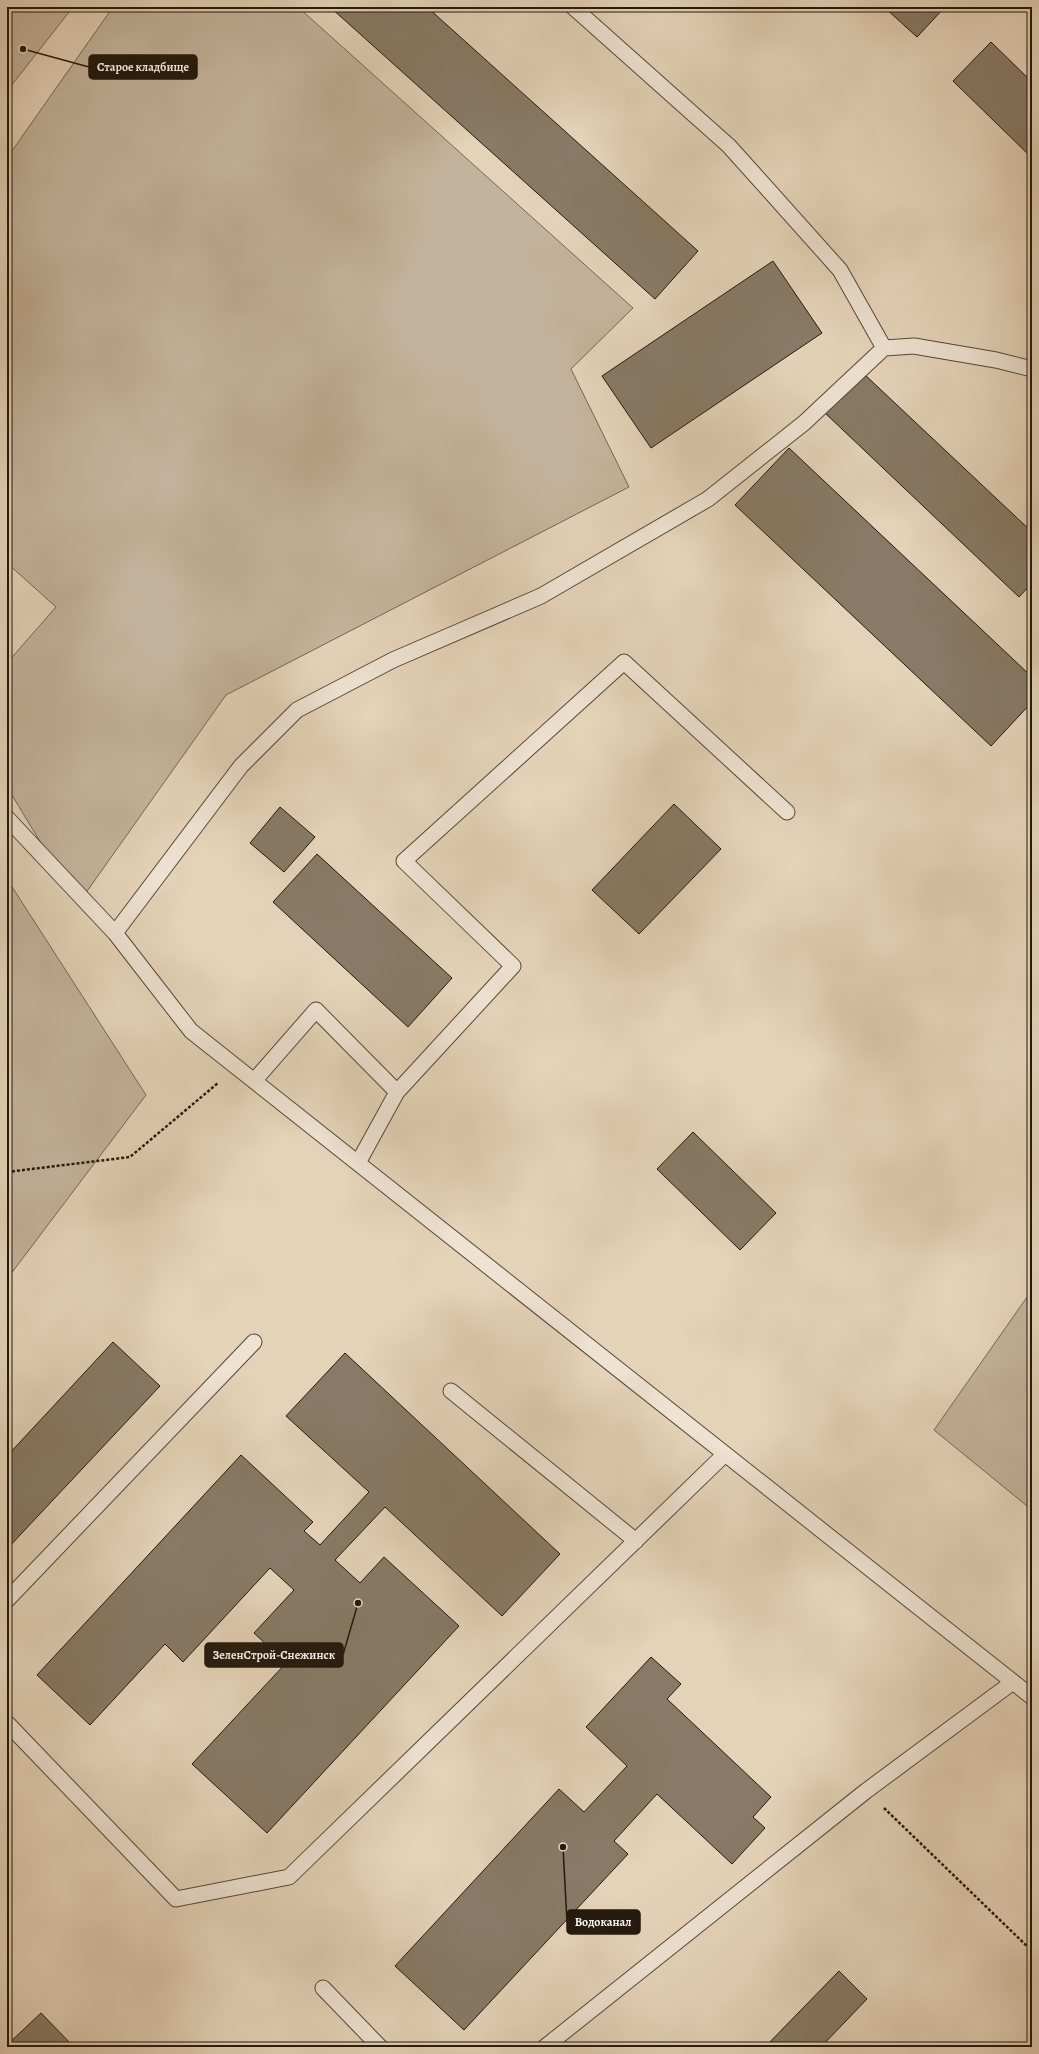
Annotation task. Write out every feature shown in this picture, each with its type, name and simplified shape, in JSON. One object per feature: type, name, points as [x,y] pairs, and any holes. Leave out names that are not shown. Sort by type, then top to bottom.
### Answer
[{"type":"lane","points":[[573,7],[729,146],[840,270],[884,348]]},
{"type":"lane","points":[[115,933],[241,766],[297,710],[393,660],[541,596],[708,499],[804,423],[884,348],[914,346],[996,360],[1032,369]]},
{"type":"lane","points":[[358,1164],[397,1092],[513,966],[404,861],[624,662],[788,812]]},
{"type":"lane","points":[[7,818],[115,933],[191,1031],[1032,1697]]},
{"type":"lane","points":[[254,1081],[316,1010],[397,1092]]},
{"type":"lane","points":[[7,1600],[254,1342]]},
{"type":"lane","points":[[451,1391],[636,1541]]},
{"type":"lane","points":[[7,1723],[176,1899],[288,1877],[725,1454]]},
{"type":"lane","points":[[545,2047],[866,1791],[1013,1682]]},
{"type":"lane","points":[[323,1988],[380,2047]]},
{"type":"path","points":[[7,1172],[130,1156],[237,1067]]},
{"type":"path","points":[[866,1791],[1032,1951]]},
{"type":"shaded area","points":[[7,7],[73,7],[7,91]]},
{"type":"shaded area","points":[[113,7],[298,7],[633,308],[571,369],[629,487],[226,695],[78,904],[7,787],[7,663],[56,607],[7,563],[7,158]]},
{"type":"shaded area","points":[[7,879],[146,1095],[7,1279]]},
{"type":"shaded area","points":[[1032,1290],[1032,1510],[934,1430]]},
{"type":"building","points":[[330,7],[427,7],[698,251],[655,299]]},
{"type":"building","points":[[884,7],[945,7],[917,37]]},
{"type":"building","points":[[991,42],[1032,82],[1032,158],[953,81]]},
{"type":"building","points":[[773,261],[822,333],[651,448],[602,376]]},
{"type":"building","points":[[863,373],[1032,532],[1032,583],[1019,597],[825,413]]},
{"type":"building","points":[[789,448],[1032,677],[1032,702],[991,746],[735,505]]},
{"type":"building","points":[[674,804],[721,849],[639,934],[592,890]]},
{"type":"building","points":[[280,807],[315,837],[284,872],[250,843]]},
{"type":"building","points":[[317,854],[452,978],[408,1027],[273,902]]},
{"type":"building","points":[[693,1132],[776,1213],[740,1250],[657,1169]]},
{"type":"building","points":[[113,1342],[160,1386],[7,1549],[7,1456]]},
{"type":"building","points":[[345,1353],[560,1554],[502,1616],[385,1507],[335,1560],[360,1583],[384,1557],[459,1626],[267,1833],[192,1764],[286,1663],[254,1633],[294,1590],[270,1568],[183,1662],[165,1644],[90,1725],[37,1675],[241,1455],[313,1522],[304,1531],[320,1545],[369,1492],[286,1416]]},
{"type":"building","points":[[651,1657],[681,1684],[667,1699],[771,1797],[753,1817],[765,1828],[732,1864],[657,1794],[614,1841],[628,1854],[464,2030],[395,1966],[559,1789],[584,1812],[627,1766],[586,1727]]},
{"type":"building","points":[[839,1971],[867,1999],[821,2047],[765,2047]]},
{"type":"building","points":[[41,2013],[74,2047],[7,2047],[7,2045]]},
{"type":"place","name":"Старое кладбище","points":[[23,49]]},
{"type":"place","name":"ЗеленСтрой-Снежинск","points":[[358,1603]]},
{"type":"place","name":"Водоканал","points":[[563,1847]]}]
